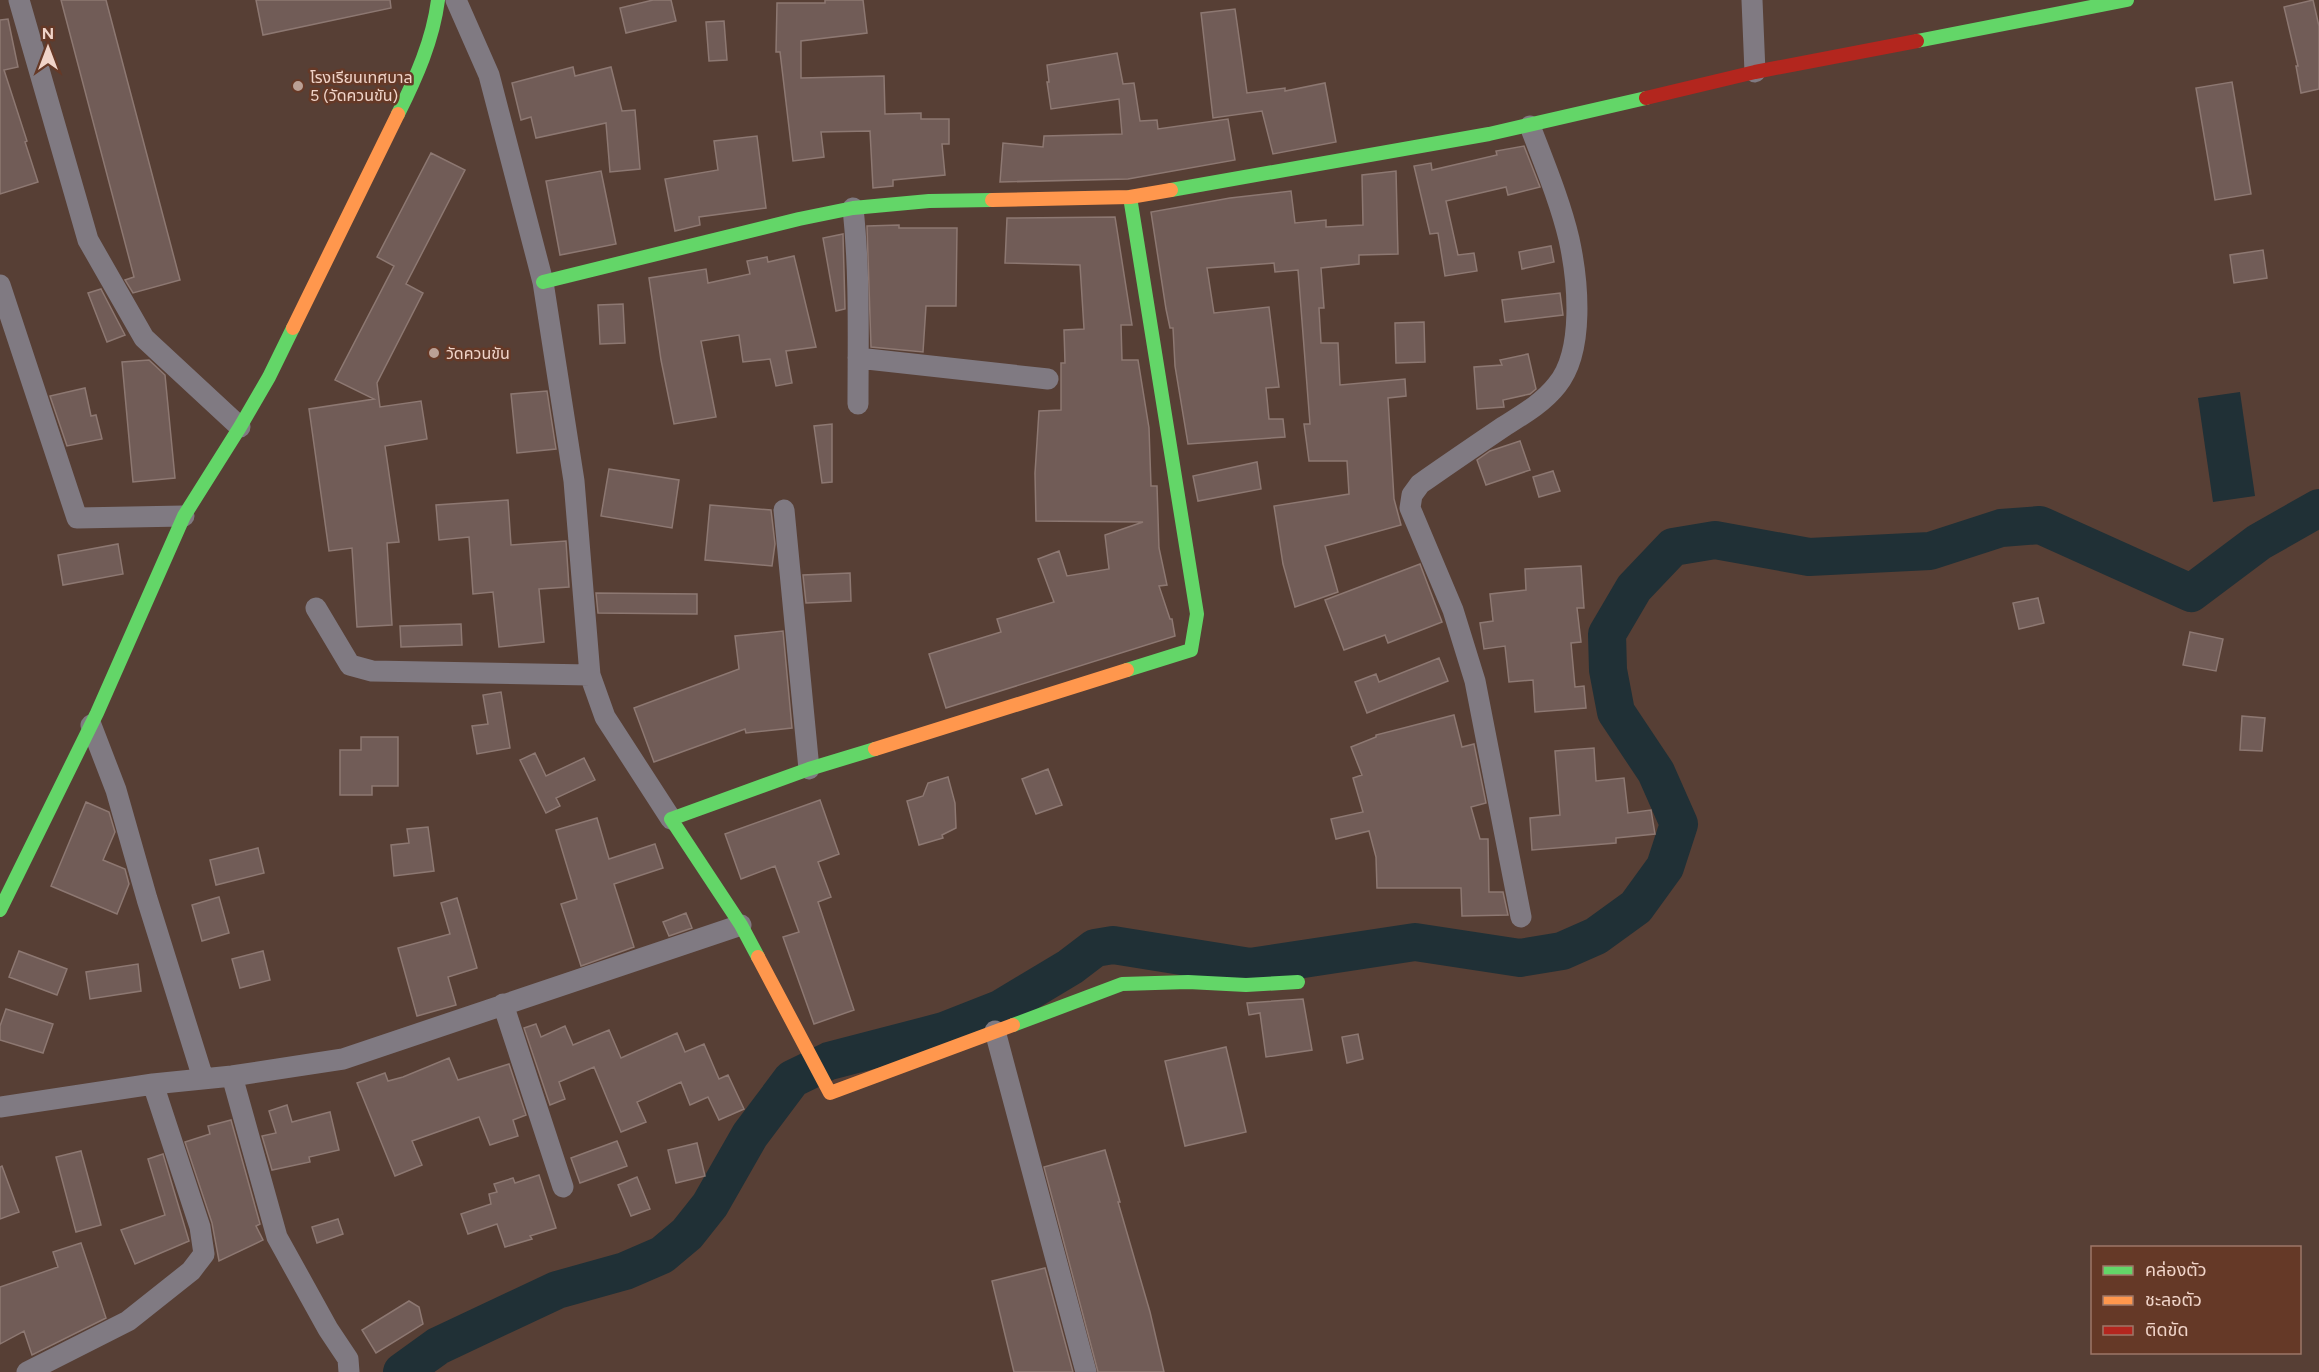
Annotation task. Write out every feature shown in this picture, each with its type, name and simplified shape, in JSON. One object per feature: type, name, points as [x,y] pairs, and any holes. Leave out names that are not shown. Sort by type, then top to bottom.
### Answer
[{"type":"street","points":[[19,0],[88,240],[144,338],[240,427]]},
{"type":"street","points":[[0,910],[91,725],[184,516],[269,377],[412,86],[435,23],[438,0]]},
{"type":"street","points":[[456,0],[489,75],[543,282],[574,481],[590,675],[605,717],[741,925],[830,1093],[1122,984],[1188,982],[1246,985],[1298,982]]},
{"type":"street","points":[[1752,0],[1755,72]]},
{"type":"street","points":[[543,282],[799,219],[853,208],[929,201],[1130,197],[1530,126],[1755,72],[2127,0]]},
{"type":"street","points":[[1521,917],[1475,681],[1453,610],[1410,508],[1412,495],[1420,484],[1536,405],[1556,386],[1569,369],[1575,334],[1573,266],[1569,238],[1530,126]]},
{"type":"street","points":[[671,819],[810,769],[1191,650],[1197,614],[1130,197]]},
{"type":"street","points":[[853,208],[858,257],[858,404]]},
{"type":"street","points":[[0,285],[77,518],[184,516]]},
{"type":"street","points":[[858,358],[1048,379]]},
{"type":"street","points":[[783,510],[810,769]]},
{"type":"street","points":[[316,608],[350,665],[372,671],[590,675]]},
{"type":"street","points":[[91,725],[116,790],[147,899],[203,1078]]},
{"type":"street","points":[[0,1107],[343,1059],[741,925]]},
{"type":"street","points":[[503,1004],[563,1187]]},
{"type":"street","points":[[995,1030],[1086,1372]]},
{"type":"street","points":[[232,1076],[277,1237],[328,1329],[348,1359],[349,1372]]},
{"type":"street","points":[[27,1372],[128,1321],[190,1271],[204,1254],[203,1240],[153,1084]]},
{"type":"shaded area","points":[[2240,392],[2255,496],[2213,502],[2198,398]]},
{"type":"building","points":[[61,0],[106,0],[180,280],[133,293],[125,280],[134,277]]},
{"type":"building","points":[[256,0],[390,0],[391,8],[263,35]]},
{"type":"building","points":[[653,0],[671,0],[676,21],[626,33],[620,8]]},
{"type":"building","points":[[825,0],[863,0],[867,33],[801,41],[801,78],[884,76],[885,114],[921,113],[921,119],[949,119],[949,144],[942,144],[945,175],[893,180],[893,186],[873,188],[870,131],[821,132],[824,157],[793,161],[780,52],[776,52],[777,3],[825,3]]},
{"type":"building","points":[[2313,0],[2319,26],[2319,89],[2301,93],[2296,66],[2298,66],[2284,7]]},
{"type":"building","points":[[1235,9],[1247,93],[1285,88],[1285,91],[1325,83],[1336,142],[1273,154],[1262,111],[1213,118],[1201,13]]},
{"type":"building","points":[[8,19],[18,67],[4,70],[38,182],[0,194],[0,20]]},
{"type":"building","points":[[724,21],[727,60],[709,61],[706,22]]},
{"type":"building","points":[[1117,53],[1123,84],[1134,83],[1140,121],[1157,120],[1158,129],[1228,119],[1235,160],[1128,179],[1000,182],[1003,143],[1043,147],[1044,136],[1122,134],[1119,99],[1051,109],[1047,82],[1049,82],[1047,65]]},
{"type":"building","points":[[573,67],[575,76],[611,67],[622,111],[635,110],[640,169],[610,172],[606,123],[536,138],[531,117],[521,120],[512,83]]},
{"type":"building","points":[[2232,82],[2251,194],[2215,200],[2196,88]]},
{"type":"building","points":[[757,136],[766,208],[699,217],[700,225],[675,231],[665,179],[718,170],[714,141]]},
{"type":"building","points":[[1524,146],[1540,187],[1508,195],[1506,187],[1446,201],[1458,255],[1474,253],[1477,271],[1445,276],[1438,233],[1430,234],[1414,166],[1431,163],[1432,170],[1497,155],[1496,151]]},
{"type":"building","points":[[431,153],[465,170],[406,284],[423,293],[377,383],[380,407],[421,401],[427,439],[385,446],[399,542],[387,543],[392,625],[357,627],[352,548],[329,551],[309,409],[374,399],[335,380],[394,266],[377,257]]},
{"type":"building","points":[[601,171],[616,244],[560,255],[546,181]]},
{"type":"building","points":[[1396,171],[1398,254],[1359,255],[1359,264],[1321,268],[1324,308],[1319,308],[1321,343],[1338,343],[1340,385],[1405,379],[1406,396],[1388,398],[1394,499],[1401,525],[1325,546],[1338,592],[1295,607],[1283,564],[1274,506],[1349,494],[1347,461],[1309,461],[1304,424],[1310,424],[1298,270],[1275,272],[1274,263],[1207,268],[1214,313],[1269,307],[1279,387],[1266,388],[1269,419],[1283,419],[1285,437],[1188,444],[1175,366],[1173,328],[1170,328],[1166,309],[1151,212],[1230,198],[1291,191],[1295,223],[1326,220],[1326,227],[1363,225],[1362,175]]},
{"type":"building","points":[[1115,217],[1132,325],[1121,325],[1122,360],[1138,360],[1149,428],[1151,486],[1157,486],[1159,548],[1167,585],[1159,586],[1170,619],[1172,619],[1175,636],[946,708],[929,654],[1001,632],[997,619],[1054,602],[1038,559],[1059,551],[1067,576],[1109,569],[1105,535],[1143,522],[1036,521],[1035,473],[1039,411],[1061,410],[1061,363],[1065,363],[1064,330],[1084,329],[1080,265],[1005,263],[1007,218]]},
{"type":"building","points":[[899,225],[899,228],[957,228],[956,306],[926,306],[923,352],[871,347],[867,226]]},
{"type":"building","points":[[843,234],[845,309],[836,311],[823,238]]},
{"type":"building","points":[[1551,246],[1554,262],[1522,269],[1519,252]]},
{"type":"building","points":[[2263,250],[2267,278],[2234,283],[2230,255]]},
{"type":"building","points":[[794,256],[816,347],[786,351],[792,383],[776,386],[770,359],[743,362],[739,335],[701,341],[716,417],[674,424],[661,360],[649,278],[706,269],[708,283],[750,274],[747,261],[767,257],[768,262]]},
{"type":"building","points":[[101,289],[125,335],[107,342],[88,293]]},
{"type":"building","points":[[1560,293],[1563,315],[1505,322],[1502,300]]},
{"type":"building","points":[[623,304],[625,343],[600,344],[598,305]]},
{"type":"building","points":[[1424,322],[1425,362],[1396,363],[1395,323]]},
{"type":"building","points":[[1528,354],[1536,389],[1530,394],[1503,400],[1504,407],[1477,409],[1474,367],[1502,365],[1500,360]]},
{"type":"building","points":[[149,360],[165,375],[175,478],[133,482],[122,362]]},
{"type":"building","points":[[85,388],[91,416],[96,415],[102,439],[67,446],[50,396]]},
{"type":"building","points":[[547,391],[556,449],[517,453],[511,394]]},
{"type":"building","points":[[832,424],[832,482],[822,483],[814,426]]},
{"type":"building","points":[[1520,441],[1530,470],[1486,485],[1477,460],[1490,451]]},
{"type":"building","points":[[1257,462],[1261,489],[1198,501],[1193,476]]},
{"type":"building","points":[[609,469],[679,480],[672,528],[601,516]]},
{"type":"building","points":[[1553,471],[1560,491],[1539,497],[1533,477]]},
{"type":"building","points":[[508,500],[511,545],[566,541],[569,587],[539,589],[544,642],[499,647],[493,592],[473,594],[469,537],[439,540],[436,505]]},
{"type":"building","points":[[710,505],[771,510],[775,544],[772,566],[705,560]]},
{"type":"building","points":[[118,544],[123,574],[63,585],[58,555]]},
{"type":"building","points":[[1420,564],[1442,622],[1388,643],[1385,635],[1344,650],[1325,600]]},
{"type":"building","points":[[1581,566],[1584,608],[1577,608],[1581,642],[1571,643],[1575,687],[1584,686],[1586,708],[1535,712],[1533,680],[1509,682],[1505,646],[1484,649],[1480,623],[1493,621],[1490,594],[1526,590],[1525,569]]},
{"type":"building","points":[[850,573],[851,601],[806,603],[803,575]]},
{"type":"building","points":[[596,593],[697,594],[697,614],[598,613]]},
{"type":"building","points":[[2038,598],[2044,623],[2019,629],[2013,603]]},
{"type":"building","points":[[461,624],[462,645],[401,647],[400,626]]},
{"type":"building","points":[[783,631],[792,728],[746,733],[745,729],[654,762],[634,708],[739,669],[735,636]]},
{"type":"building","points":[[2190,632],[2223,639],[2216,671],[2183,665]]},
{"type":"building","points":[[1439,658],[1448,681],[1367,713],[1355,682],[1376,674],[1379,682]]},
{"type":"building","points":[[501,692],[510,748],[477,754],[472,726],[488,724],[483,695]]},
{"type":"building","points":[[1454,715],[1462,747],[1474,744],[1486,803],[1471,807],[1480,839],[1488,839],[1489,892],[1503,892],[1508,915],[1462,916],[1461,888],[1377,888],[1376,857],[1369,831],[1336,839],[1331,819],[1363,812],[1353,778],[1362,775],[1351,747],[1376,737],[1376,735]]},
{"type":"building","points":[[2242,716],[2265,718],[2262,751],[2240,750]]},
{"type":"building","points":[[361,737],[398,737],[398,786],[372,786],[372,795],[340,795],[340,750],[361,750]]},
{"type":"building","points":[[1594,748],[1596,781],[1624,778],[1628,813],[1651,810],[1655,834],[1616,838],[1616,843],[1532,850],[1530,818],[1560,815],[1555,751]]},
{"type":"building","points":[[535,753],[546,776],[584,758],[595,780],[556,798],[560,806],[546,813],[520,760]]},
{"type":"building","points":[[1048,769],[1062,805],[1036,814],[1022,779]]},
{"type":"building","points":[[948,777],[955,803],[956,828],[942,835],[943,838],[919,845],[907,801],[923,796],[928,783]]},
{"type":"building","points":[[820,800],[839,854],[818,862],[831,897],[818,902],[854,1010],[814,1024],[783,937],[799,932],[775,866],[741,879],[725,834]]},
{"type":"building","points":[[86,802],[109,812],[115,832],[103,860],[125,869],[129,884],[117,914],[51,886]]},
{"type":"building","points":[[597,818],[609,859],[655,844],[663,868],[614,884],[634,947],[581,966],[561,904],[577,899],[556,830]]},
{"type":"building","points":[[428,827],[434,871],[394,876],[391,845],[409,843],[407,829]]},
{"type":"building","points":[[258,848],[264,873],[216,885],[210,860]]},
{"type":"building","points":[[219,897],[229,933],[202,941],[192,905]]},
{"type":"building","points":[[457,898],[477,968],[448,977],[456,1005],[417,1016],[398,948],[450,934],[441,903]]},
{"type":"building","points":[[686,913],[692,928],[669,936],[663,922]]},
{"type":"building","points":[[19,951],[67,969],[57,995],[9,977]]},
{"type":"building","points":[[263,951],[270,980],[240,988],[232,959]]},
{"type":"building","points":[[138,964],[141,991],[90,999],[86,972]]},
{"type":"building","points":[[1303,999],[1312,1050],[1266,1057],[1260,1013],[1249,1015],[1247,1003]]},
{"type":"building","points":[[6,1009],[53,1024],[43,1053],[0,1040],[0,1026]]},
{"type":"building","points":[[536,1024],[541,1037],[565,1026],[573,1045],[609,1030],[621,1058],[677,1033],[685,1052],[704,1044],[719,1079],[728,1075],[744,1109],[719,1120],[708,1097],[690,1105],[681,1082],[637,1102],[646,1122],[621,1132],[594,1067],[559,1082],[565,1099],[550,1105],[524,1028]]},
{"type":"building","points":[[1358,1034],[1363,1059],[1347,1063],[1342,1037]]},
{"type":"building","points":[[1226,1047],[1246,1132],[1185,1146],[1165,1061]]},
{"type":"building","points":[[449,1058],[458,1080],[509,1064],[526,1115],[513,1120],[518,1136],[490,1145],[479,1117],[412,1141],[422,1165],[395,1176],[357,1083],[385,1073],[388,1081],[403,1077]]},
{"type":"building","points":[[287,1105],[292,1122],[330,1112],[339,1150],[309,1157],[310,1162],[272,1170],[262,1136],[276,1133],[269,1111]]},
{"type":"building","points":[[231,1120],[260,1224],[256,1226],[263,1240],[219,1261],[212,1223],[185,1142],[210,1134],[208,1126]]},
{"type":"building","points":[[617,1141],[627,1166],[580,1183],[571,1158]]},
{"type":"building","points":[[697,1143],[705,1176],[676,1183],[668,1150]]},
{"type":"building","points":[[1105,1150],[1150,1312],[1164,1372],[1098,1372],[1044,1167]]},
{"type":"building","points":[[81,1151],[101,1225],[76,1232],[56,1157]]},
{"type":"building","points":[[163,1154],[189,1241],[135,1264],[121,1230],[165,1215],[148,1159]]},
{"type":"building","points":[[2,1166],[19,1212],[0,1219],[0,1167]]},
{"type":"building","points":[[539,1175],[556,1228],[530,1236],[532,1239],[505,1247],[497,1224],[468,1234],[461,1214],[491,1204],[489,1194],[497,1192],[494,1184],[513,1178],[515,1183]]},
{"type":"building","points":[[637,1177],[650,1209],[631,1216],[618,1185]]},
{"type":"building","points":[[338,1219],[343,1234],[317,1243],[312,1227]]},
{"type":"building","points":[[81,1243],[106,1318],[32,1355],[24,1331],[0,1344],[0,1287],[58,1267],[53,1252]]},
{"type":"building","points":[[1045,1268],[1073,1372],[1014,1372],[992,1281]]},
{"type":"building","points":[[409,1301],[419,1307],[423,1324],[376,1353],[362,1330]]},
{"type":"waterway","points":[[402,1372],[438,1346],[557,1290],[625,1271],[662,1255],[687,1234],[710,1205],[750,1135],[792,1079],[829,1061],[944,1031],[1000,1009],[1070,967],[1095,948],[1113,945],[1250,967],[1415,942],[1520,958],[1562,951],[1596,936],[1636,907],[1665,867],[1679,824],[1656,772],[1616,712],[1608,670],[1607,634],[1634,588],[1673,547],[1715,540],[1809,557],[1930,551],[2001,528],[2040,525],[2191,593],[2259,542],[2319,508]]},
{"type":"traffic: fast","points":[[398,114],[423,58],[436,15],[438,0]]},
{"type":"traffic: fast","points":[[1917,41],[2127,0]]},
{"type":"traffic: fast","points":[[1171,190],[1489,134],[1646,98]]},
{"type":"traffic: fast","points":[[1127,670],[1191,650],[1197,614],[1130,197]]},
{"type":"traffic: fast","points":[[543,282],[799,219],[853,208],[929,201],[992,200]]},
{"type":"traffic: fast","points":[[0,910],[97,713],[184,516],[269,377],[293,328]]},
{"type":"traffic: fast","points":[[758,957],[741,925],[671,819],[809,769],[875,749]]},
{"type":"traffic: fast","points":[[1013,1025],[1122,984],[1188,982],[1246,985],[1298,982]]},
{"type":"traffic: slow","points":[[293,328],[398,114]]},
{"type":"traffic: slow","points":[[992,200],[1130,197],[1171,190]]},
{"type":"traffic: slow","points":[[875,749],[1127,670]]},
{"type":"traffic: slow","points":[[758,957],[830,1093],[1013,1025]]},
{"type":"traffic: jam","points":[[1646,98],[1755,72],[1917,41]]},
{"type":"place","name":"โรงเรียนเทศบาล 5 (วัดควนขัน)","points":[[298,86]]},
{"type":"place","name":"วัดควนขัน","points":[[434,353]]}]
